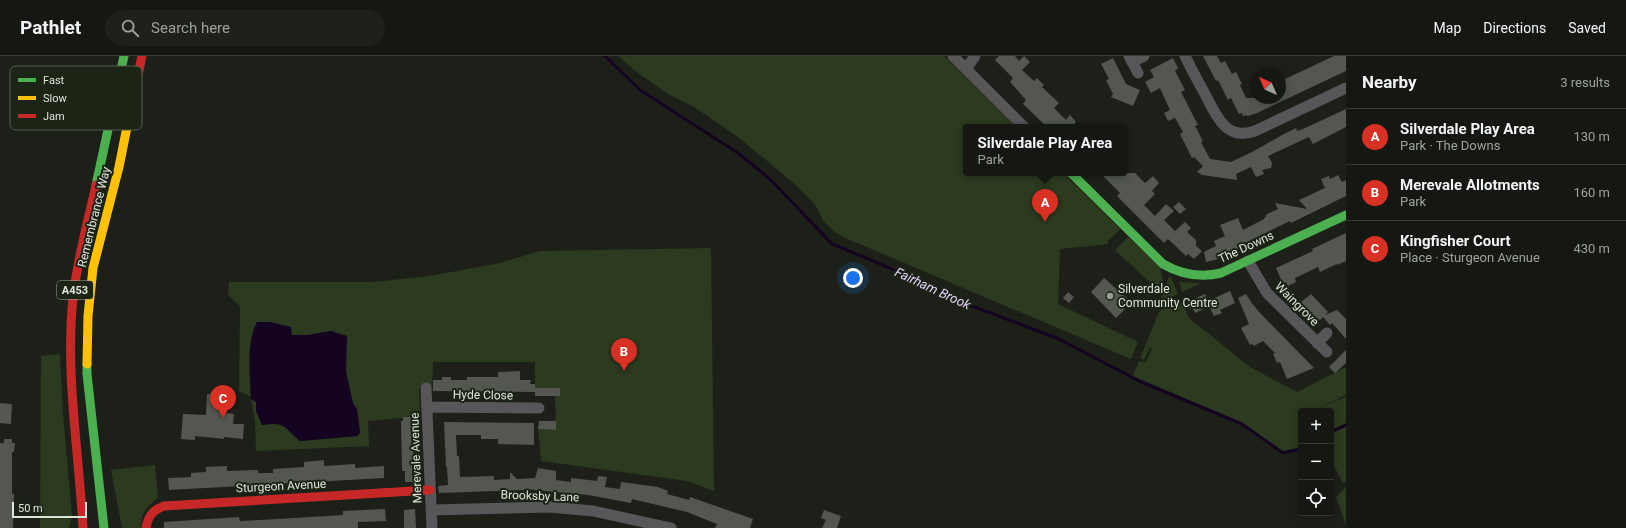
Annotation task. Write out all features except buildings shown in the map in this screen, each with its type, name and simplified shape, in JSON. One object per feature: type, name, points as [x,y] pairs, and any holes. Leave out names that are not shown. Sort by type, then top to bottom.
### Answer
[{"type":"main road","name":"Remembrance Way","points":[[122,66],[124,56]]},
{"type":"main road","name":"Remembrance Way","points":[[140,66],[142,56]]},
{"type":"main road","name":"Remembrance Way","points":[[83,528],[73,394],[72,313],[80,258],[110,130]]},
{"type":"main road","name":"Remembrance Way","points":[[104,528],[87,374],[88,316],[93,268],[119,167],[127,130]]},
{"type":"main road","name":"The Downs","points":[[1074,176],[1156,258],[1170,268],[1186,274],[1206,276],[1222,273],[1346,215]]},
{"type":"main road","name":"Sturgeon Avenue","points":[[146,528],[149,515],[154,510],[164,506],[430,490]]},
{"type":"street","points":[[953,56],[1021,124]]},
{"type":"street","points":[[966,69],[975,56]]},
{"type":"street","points":[[1138,73],[1130,59],[1144,56]]},
{"type":"street","points":[[1185,56],[1218,119],[1227,128],[1241,134],[1255,131],[1346,88]]},
{"type":"street","name":"Waingrove","points":[[1248,261],[1267,293],[1327,352]]},
{"type":"street","name":"Waingrove","points":[[1317,343],[1326,333]]},
{"type":"street","name":"Merevale Avenue","points":[[426,388],[432,528]]},
{"type":"street","name":"Hyde Close","points":[[427,407],[539,408]]},
{"type":"street","name":"Brooksby Lane","points":[[431,510],[550,507],[593,511],[671,528]]},
{"type":"green space","points":[[618,56],[944,56],[1013,124],[963,124],[963,176],[1066,176],[1120,229],[1107,242],[1109,244],[1060,249],[1058,304],[1138,342],[1131,359],[843,237],[824,222],[816,206],[796,185],[738,137],[694,107],[668,94],[634,70]]},
{"type":"green space","points":[[1128,237],[1160,267],[1163,281],[1158,290],[1115,250]]},
{"type":"green space","points":[[711,248],[714,491],[687,481],[541,461],[538,429],[556,430],[555,396],[560,396],[560,389],[535,388],[535,362],[433,362],[432,388],[419,388],[420,416],[368,421],[369,446],[256,451],[255,421],[251,399],[256,402],[256,411],[262,425],[276,424],[284,426],[300,441],[357,436],[360,433],[357,409],[353,404],[346,372],[346,362],[331,331],[308,335],[292,335],[253,329],[250,371],[251,397],[239,391],[240,306],[228,295],[229,282],[373,282],[430,276],[500,263],[540,251]]},
{"type":"green space","points":[[1169,277],[1171,277],[1178,294],[1159,304]]},
{"type":"green space","points":[[1179,282],[1199,283],[1199,284],[1182,292]]},
{"type":"green space","points":[[1181,299],[1189,318],[1250,367],[1297,392],[1346,367],[1346,395],[1320,407],[1346,397],[1346,423],[1334,429],[1334,408],[1298,408],[1298,448],[1283,451],[1278,449],[1243,423],[1133,376],[1139,361],[1146,362],[1152,349],[1150,347],[1144,360],[1140,358],[1159,312],[1167,305]]},
{"type":"green space","points":[[60,354],[63,414],[72,515],[69,528],[40,528],[41,356]]},
{"type":"green space","points":[[1346,426],[1346,481],[1343,483],[1334,466],[1334,432]]},
{"type":"green space","points":[[155,465],[158,498],[145,510],[141,528],[122,528],[111,470]]},
{"type":"green space","points":[[1346,487],[1346,525],[1336,497]]},
{"type":"shaded area","points":[[257,322],[270,322],[291,327],[292,335],[308,335],[331,331],[347,336],[346,372],[353,403],[357,409],[360,433],[357,436],[300,441],[284,426],[276,424],[262,425],[256,411],[256,402],[251,399],[250,380],[251,340]]},
{"type":"waterway","name":"Fairham Brook","points":[[605,56],[640,90],[738,153],[771,180],[832,244],[890,268],[964,303],[1059,339],[1141,382],[1242,424],[1283,453],[1298,450]]},
{"type":"waterway","name":"Fairham Brook","points":[[1334,431],[1346,425]]},
{"type":"traffic: fast","points":[[122,66],[124,56]]},
{"type":"traffic: fast","points":[[96,185],[108,130]]},
{"type":"traffic: fast","points":[[1074,176],[1163,264],[1184,273],[1198,275],[1221,273],[1346,215]]},
{"type":"traffic: fast","points":[[87,364],[104,528]]},
{"type":"traffic: slow","points":[[87,364],[88,316],[93,268],[119,167],[126,130]]},
{"type":"traffic: jam","points":[[140,66],[142,56]]},
{"type":"traffic: jam","points":[[83,528],[72,384],[71,327],[77,270],[96,185]]},
{"type":"traffic: jam","points":[[146,528],[148,520],[152,514],[157,509],[164,506],[430,490]]},
{"type":"place","name":"Silverdale Play Area","points":[[1045,222]]},
{"type":"place","name":"Silverdale Community Centre","points":[[1110,296]]},
{"type":"place","name":"Merevale Allotments","points":[[624,371]]},
{"type":"place","name":"Kingfisher Court","points":[[223,418]]}]
